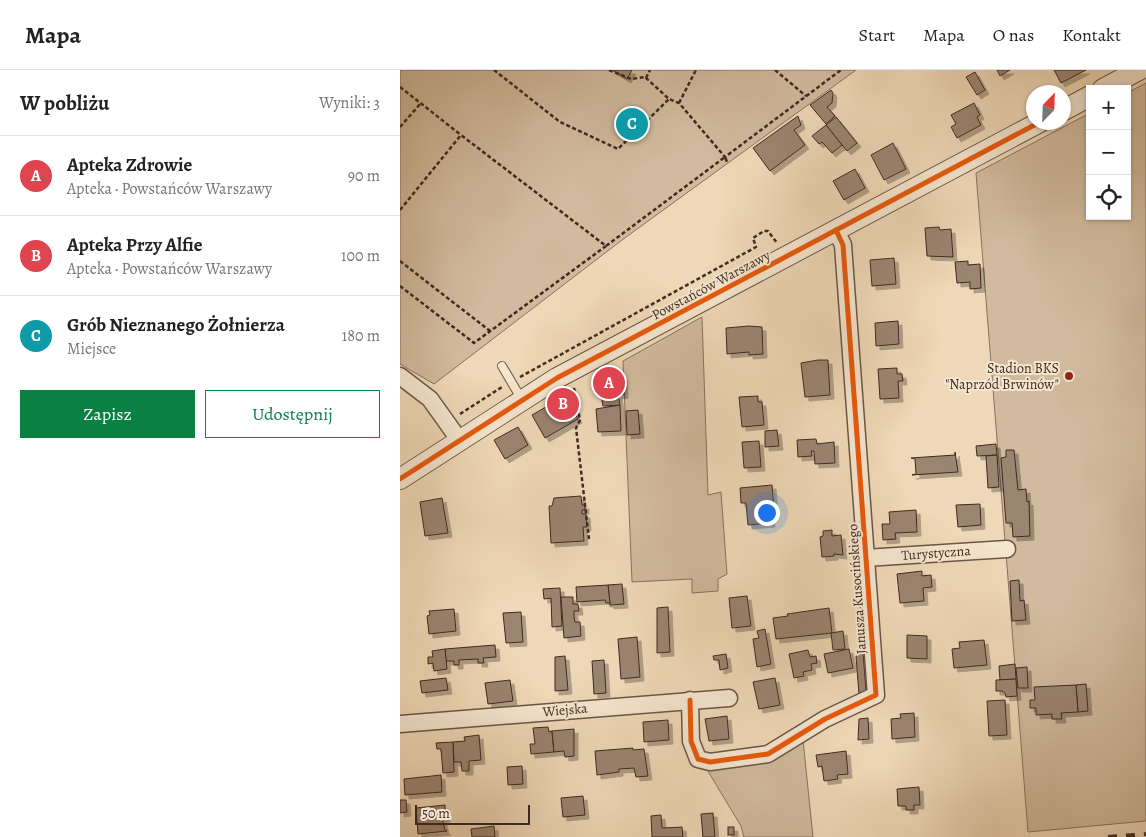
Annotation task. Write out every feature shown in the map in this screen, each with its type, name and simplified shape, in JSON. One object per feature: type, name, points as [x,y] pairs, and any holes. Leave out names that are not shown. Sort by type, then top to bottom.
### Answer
[{"type":"street","points":[[1111,85],[1139,70]]},
{"type":"street","points":[[1071,106],[1086,98]]},
{"type":"street","name":"Powstańców Warszawy","points":[[400,479],[522,400],[566,374],[1026,129]]},
{"type":"street","name":"Janusza Kusocińskiego","points":[[690,700],[691,741],[698,758],[710,762],[768,754],[824,719],[876,695],[842,245],[836,230]]},
{"type":"street","points":[[400,376],[430,398],[460,441]]},
{"type":"street","name":"Turystyczna","points":[[865,558],[1007,549]]},
{"type":"street","name":"Wiejska","points":[[400,724],[729,698]]},
{"type":"lane","points":[[502,366],[522,400]]},
{"type":"path","points":[[494,70],[560,122],[618,149],[669,99]]},
{"type":"path","points":[[609,70],[631,79],[646,78],[669,99],[679,102],[725,157],[727,162]]},
{"type":"path","points":[[646,78],[650,70]]},
{"type":"path","points":[[679,102],[696,70]]},
{"type":"path","points":[[775,70],[806,96]]},
{"type":"path","points":[[400,286],[474,343],[841,70]]},
{"type":"path","points":[[400,87],[606,246]]},
{"type":"path","points":[[400,127],[421,104]]},
{"type":"path","points":[[400,210],[461,135]]},
{"type":"path","points":[[458,415],[511,382],[756,247],[753,238],[761,232],[764,231],[771,234],[778,248]]},
{"type":"path","points":[[400,261],[490,331]]},
{"type":"path","points":[[572,381],[580,420],[576,428],[589,539]]},
{"type":"shaded area","points":[[400,70],[856,70],[622,240],[434,384],[400,364]]},
{"type":"shaded area","name":"Stadion BKS \"Naprzód Brwinów\"","points":[[1146,83],[1146,821],[1028,832],[976,173],[1058,130],[1071,130],[1071,123],[1086,115],[1086,220],[1131,220],[1131,91]]},
{"type":"shaded area","points":[[702,317],[708,495],[721,492],[727,574],[718,579],[718,591],[692,593],[692,579],[632,582],[623,361]]},
{"type":"shaded area","points":[[803,740],[813,837],[744,837],[741,826],[706,768]]},
{"type":"building","points":[[612,70],[632,70],[627,79]]},
{"type":"building","points":[[997,70],[1010,70],[1000,76]]},
{"type":"building","points":[[1054,70],[1086,70],[1061,83]]},
{"type":"building","points":[[975,72],[985,90],[977,95],[966,77]]},
{"type":"building","points":[[831,90],[833,93],[832,103],[827,107],[835,116],[826,124],[810,105]]},
{"type":"building","points":[[974,103],[980,115],[977,117],[981,125],[957,138],[951,127],[956,124],[951,115]]},
{"type":"building","points":[[798,116],[801,125],[794,130],[805,145],[770,171],[753,148]]},
{"type":"building","points":[[836,117],[857,143],[847,151],[826,125]]},
{"type":"building","points":[[826,125],[842,145],[832,153],[822,142],[819,144],[812,136]]},
{"type":"building","points":[[893,143],[906,169],[884,180],[871,155]]},
{"type":"building","points":[[855,169],[865,188],[844,200],[833,181]]},
{"type":"building","points":[[939,227],[940,230],[951,229],[953,257],[927,256],[925,228]]},
{"type":"building","points":[[894,258],[896,284],[872,286],[870,260]]},
{"type":"building","points":[[968,261],[968,265],[980,264],[981,288],[970,289],[970,282],[957,283],[955,262]]},
{"type":"building","points":[[898,321],[899,344],[876,346],[875,323]]},
{"type":"building","points":[[762,327],[763,354],[749,355],[749,352],[727,354],[726,328]]},
{"type":"building","points":[[828,360],[830,395],[805,397],[801,363]]},
{"type":"building","points":[[897,368],[897,374],[902,374],[903,381],[898,381],[899,398],[880,399],[878,369]]},
{"type":"building","points":[[623,376],[624,394],[618,395],[620,405],[603,406],[599,384],[606,380]]},
{"type":"building","points":[[565,396],[578,419],[545,438],[532,415]]},
{"type":"building","points":[[758,396],[758,402],[762,402],[764,425],[742,427],[739,397]]},
{"type":"building","points":[[620,405],[621,431],[598,432],[596,409]]},
{"type":"building","points":[[638,410],[640,434],[627,435],[626,411]]},
{"type":"building","points":[[518,427],[528,445],[505,459],[494,440]]},
{"type":"building","points":[[777,430],[779,446],[765,447],[765,431]]},
{"type":"building","points":[[816,439],[817,444],[834,442],[835,463],[815,464],[814,451],[811,451],[812,456],[798,457],[797,440]]},
{"type":"building","points":[[759,441],[761,467],[744,468],[742,442]]},
{"type":"building","points":[[996,444],[997,455],[977,456],[976,446]]},
{"type":"building","points":[[1006,450],[1014,450],[1018,490],[1026,489],[1027,502],[1029,501],[1030,536],[1013,537],[1012,523],[1006,523],[1001,458],[1006,457]]},
{"type":"building","points":[[955,452],[958,472],[912,475],[916,474],[915,459],[911,458],[955,455]]},
{"type":"building","points":[[997,455],[999,487],[988,488],[986,456]]},
{"type":"building","points":[[772,485],[774,509],[770,510],[771,523],[748,525],[746,503],[741,503],[740,488]]},
{"type":"building","points":[[581,496],[582,505],[585,505],[585,510],[582,510],[582,514],[586,514],[587,527],[583,527],[584,541],[551,543],[549,506],[552,506],[554,498]]},
{"type":"building","points":[[442,498],[448,533],[425,536],[420,502]]},
{"type":"building","points":[[980,504],[981,525],[958,527],[956,505]]},
{"type":"building","points":[[916,510],[917,532],[895,533],[896,539],[883,540],[882,524],[890,524],[889,512]]},
{"type":"building","points":[[832,530],[832,536],[841,535],[843,555],[834,554],[834,556],[822,557],[820,537],[823,536],[823,531]]},
{"type":"building","points":[[922,571],[922,576],[931,575],[932,587],[923,588],[924,601],[900,603],[897,574]]},
{"type":"building","points":[[1019,580],[1020,601],[1024,600],[1026,620],[1012,621],[1010,581]]},
{"type":"building","points":[[622,584],[624,604],[610,605],[608,585]]},
{"type":"building","points":[[608,585],[610,603],[606,603],[605,600],[577,602],[576,587]]},
{"type":"building","points":[[560,588],[562,626],[552,627],[551,598],[544,599],[543,589]]},
{"type":"building","points":[[747,596],[751,626],[732,628],[729,598]]},
{"type":"building","points":[[561,597],[573,597],[573,604],[578,604],[579,611],[574,611],[574,617],[575,622],[580,622],[581,636],[564,638]]},
{"type":"building","points":[[668,607],[670,652],[657,653],[657,608]]},
{"type":"building","points":[[829,608],[832,633],[776,639],[773,618]]},
{"type":"building","points":[[454,609],[456,631],[429,634],[427,616],[430,615],[429,611]]},
{"type":"building","points":[[521,612],[523,642],[506,643],[503,613]]},
{"type":"building","points":[[765,629],[771,664],[757,667],[753,639],[759,638],[757,631]]},
{"type":"building","points":[[843,631],[845,649],[833,650],[831,633]]},
{"type":"building","points":[[907,635],[927,636],[927,659],[907,658]]},
{"type":"building","points":[[637,637],[640,677],[621,679],[618,639]]},
{"type":"building","points":[[984,640],[987,665],[954,668],[952,649],[960,648],[959,642]]},
{"type":"building","points":[[495,645],[496,657],[483,658],[484,663],[478,663],[478,659],[459,660],[459,665],[454,665],[454,661],[446,661],[445,649]]},
{"type":"building","points":[[445,649],[447,669],[434,671],[433,663],[428,664],[428,657],[433,657],[432,651]]},
{"type":"building","points":[[849,649],[853,668],[828,673],[824,654]]},
{"type":"building","points":[[808,650],[810,657],[816,656],[817,663],[811,664],[812,670],[803,672],[804,676],[794,678],[789,654]]},
{"type":"building","points":[[863,652],[866,691],[859,694],[856,656]]},
{"type":"building","points":[[726,654],[728,668],[720,670],[719,660],[714,660],[713,656]]},
{"type":"building","points":[[565,656],[568,690],[555,691],[555,657]]},
{"type":"building","points":[[604,660],[606,693],[594,694],[592,661]]},
{"type":"building","points":[[1015,664],[1016,679],[1000,680],[999,666]]},
{"type":"building","points":[[1027,667],[1028,688],[1018,688],[1016,668]]},
{"type":"building","points":[[446,678],[448,690],[422,693],[420,681]]},
{"type":"building","points":[[775,678],[780,705],[759,709],[753,682]]},
{"type":"building","points":[[1016,679],[1017,696],[1006,697],[1002,691],[996,691],[996,680]]},
{"type":"building","points":[[510,680],[513,701],[488,704],[485,683]]},
{"type":"building","points":[[1086,684],[1088,711],[1078,712],[1076,685]]},
{"type":"building","points":[[1076,685],[1078,712],[1061,713],[1062,719],[1052,719],[1052,714],[1036,715],[1036,708],[1030,708],[1030,700],[1035,700],[1034,687]]},
{"type":"building","points":[[1005,700],[1007,735],[989,736],[987,701]]},
{"type":"building","points":[[914,713],[915,737],[892,739],[891,719],[901,718],[900,714]]},
{"type":"building","points":[[727,716],[729,739],[709,741],[705,719]]},
{"type":"building","points":[[868,718],[869,739],[858,740],[859,719]]},
{"type":"building","points":[[668,720],[669,740],[644,742],[643,722]]},
{"type":"building","points":[[548,727],[549,732],[552,731],[554,752],[531,754],[530,744],[535,744],[533,728]]},
{"type":"building","points":[[574,729],[574,756],[565,757],[564,751],[554,752],[552,731]]},
{"type":"building","points":[[479,735],[481,760],[469,761],[469,771],[462,771],[461,762],[454,762],[453,742],[465,741],[464,737]]},
{"type":"building","points":[[453,742],[454,772],[443,773],[441,749],[437,749],[436,743]]},
{"type":"building","points":[[633,748],[633,750],[644,749],[648,776],[636,777],[634,768],[619,769],[619,772],[597,775],[595,751]]},
{"type":"building","points":[[846,751],[848,774],[837,775],[838,779],[824,781],[822,766],[818,767],[816,755]]},
{"type":"building","points":[[522,766],[523,784],[508,785],[507,767]]},
{"type":"building","points":[[441,775],[442,792],[405,795],[404,779]]},
{"type":"building","points":[[919,787],[920,805],[914,805],[914,810],[906,810],[906,806],[898,806],[897,789]]},
{"type":"building","points":[[583,796],[585,815],[563,817],[561,798]]},
{"type":"building","points":[[400,800],[406,800],[407,812],[400,813]]},
{"type":"building","points":[[445,805],[446,818],[442,818],[445,830],[447,831],[418,834],[416,808]]},
{"type":"building","points":[[713,813],[715,837],[703,837],[701,814]]},
{"type":"building","points":[[661,815],[662,828],[682,827],[683,837],[652,837],[651,816]]},
{"type":"building","points":[[494,826],[495,837],[472,837],[471,829]]},
{"type":"building","points":[[728,827],[734,827],[734,835],[728,835]]},
{"type":"railway","points":[[1108,837],[1146,834]]},
{"type":"cycle path","points":[[400,479],[557,378],[1026,129]]},
{"type":"cycle path","points":[[690,700],[691,741],[698,759],[710,762],[768,754],[825,719],[876,695],[843,245],[836,230]]},
{"type":"place","name":"Grób Nieznanego Żołnierza","points":[[632,124]]},
{"type":"place","name":"Stadion BKS \"Naprzód Brwinów\"","points":[[1069,376]]},
{"type":"place","name":"Apteka Zdrowie","points":[[609,383]]},
{"type":"place","name":"Apteka Przy Alfie","points":[[563,404]]}]
